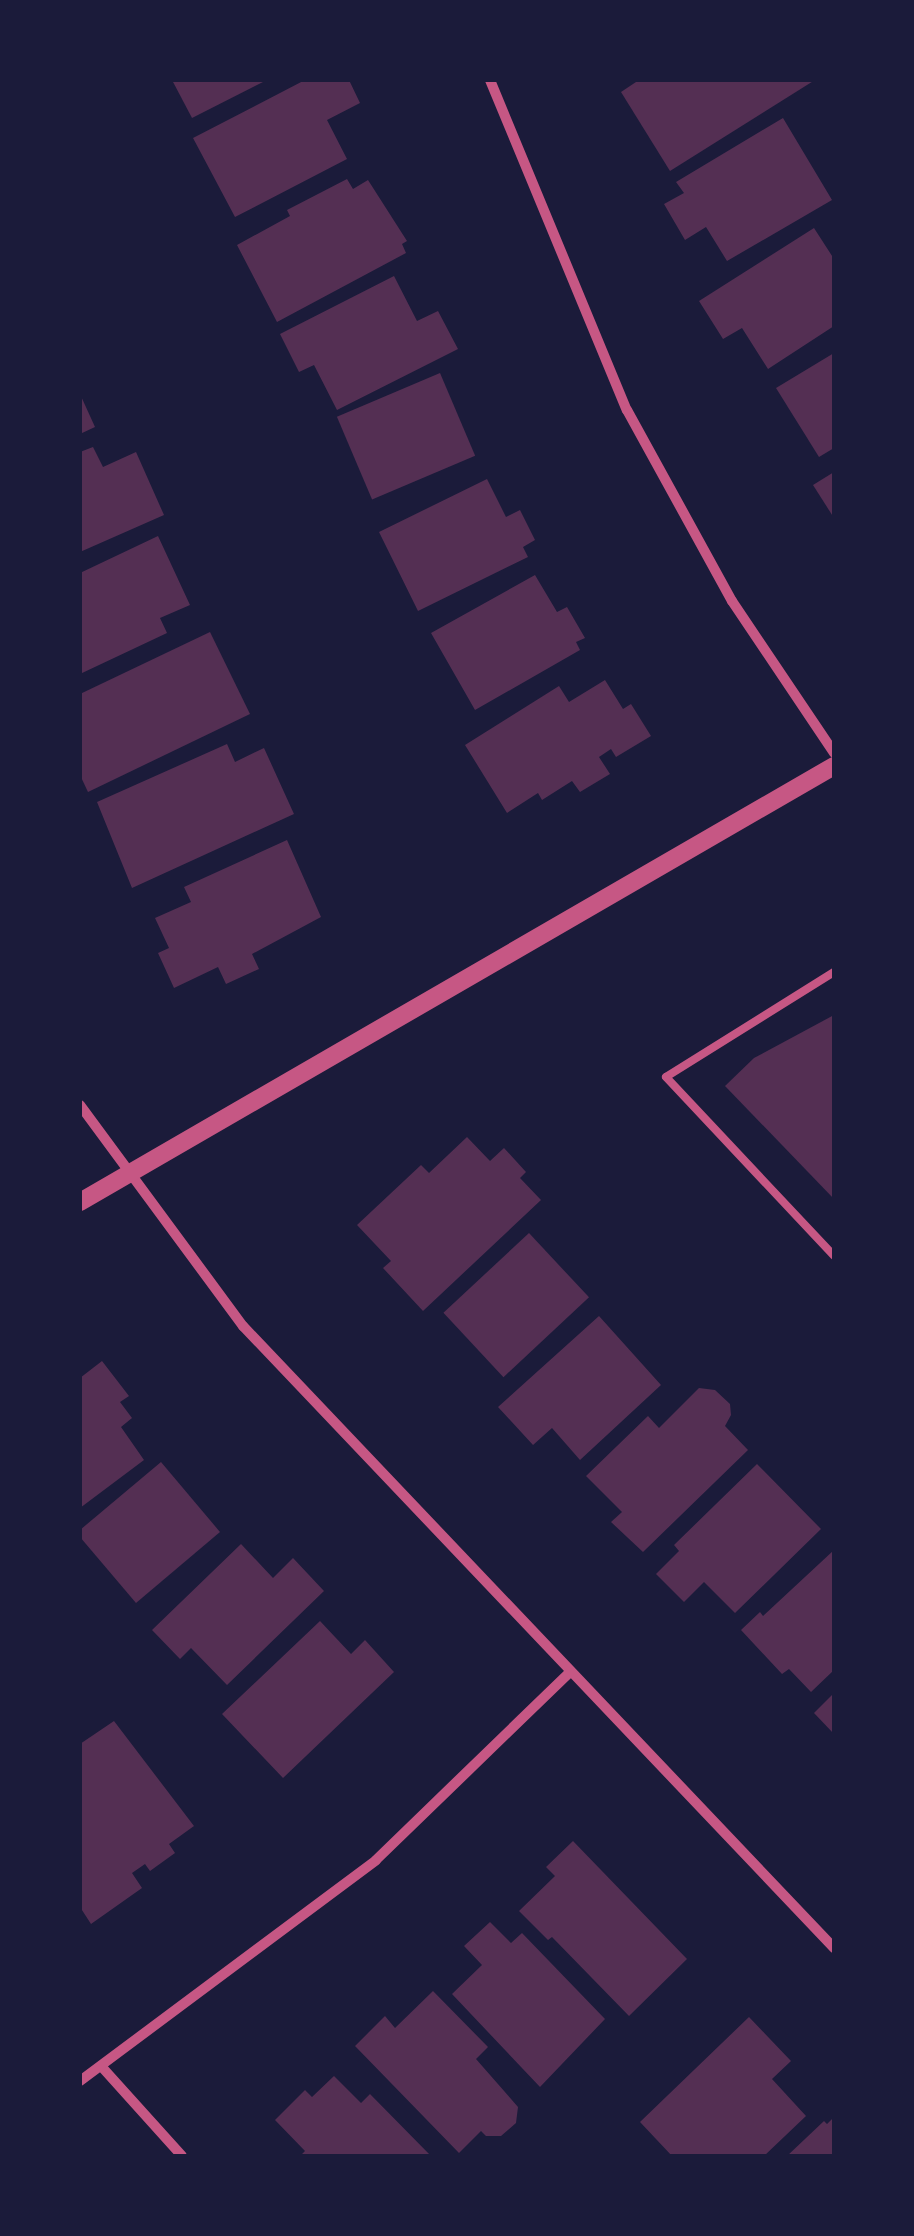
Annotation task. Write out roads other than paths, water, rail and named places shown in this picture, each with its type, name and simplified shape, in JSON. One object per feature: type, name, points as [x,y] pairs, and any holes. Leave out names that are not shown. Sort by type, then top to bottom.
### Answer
[{"type":"street","points":[[490,80],[627,410],[732,601],[834,753]]},
{"type":"street","points":[[80,1202],[834,766]]},
{"type":"street","points":[[80,1105],[244,1326],[834,1948]]},
{"type":"street","points":[[80,2081],[376,1860],[569,1672]]},
{"type":"street","points":[[101,2066],[182,2156]]},
{"type":"lane","points":[[834,972],[666,1077],[834,1256]]}]
